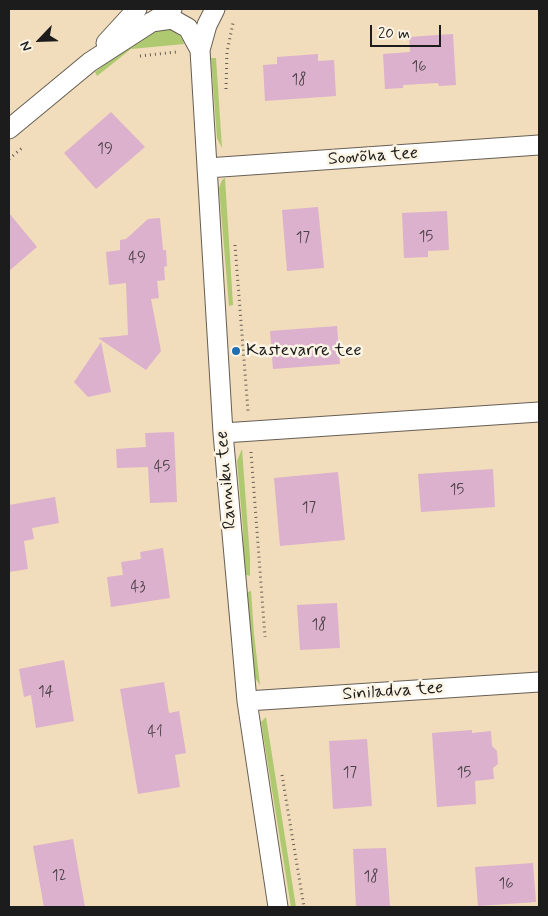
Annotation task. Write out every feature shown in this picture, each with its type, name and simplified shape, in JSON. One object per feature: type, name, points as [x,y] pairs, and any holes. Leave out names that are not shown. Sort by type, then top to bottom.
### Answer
[{"type":"street","points":[[90,62],[137,9]]},
{"type":"street","points":[[9,130],[90,62],[172,9]]},
{"type":"street","points":[[198,45],[199,9]]},
{"type":"street","points":[[198,45],[215,9]]},
{"type":"street","points":[[150,23],[172,20],[188,28],[198,45]]},
{"type":"street","name":"Ranniku tee","points":[[198,45],[223,433],[247,701],[278,907]]},
{"type":"street","name":"Soovõha tee","points":[[207,168],[539,145]]},
{"type":"street","points":[[223,433],[539,412]]},
{"type":"street","name":"Siniladva tee","points":[[247,701],[539,682]]},
{"type":"path","points":[[226,98],[227,52],[234,21]]},
{"type":"path","points":[[131,57],[198,45],[227,52]]},
{"type":"path","points":[[9,159],[24,146]]},
{"type":"path","points":[[235,245],[265,640]]},
{"type":"path","points":[[281,769],[304,907]]},
{"type":"green space","points":[[166,28],[180,36],[184,44],[131,49],[97,76],[95,72],[148,30]]},
{"type":"green space","points":[[211,58],[216,58],[222,148],[217,138]]},
{"type":"green space","points":[[225,178],[233,305],[229,306],[219,188],[222,180]]},
{"type":"green space","points":[[242,449],[250,576],[244,574],[243,529],[237,461]]},
{"type":"green space","points":[[251,591],[260,685],[253,675],[247,605],[248,592]]},
{"type":"green space","points":[[266,717],[296,907],[291,907],[261,722]]},
{"type":"building","points":[[453,34],[456,85],[439,86],[438,83],[403,85],[403,88],[385,89],[383,54],[410,52],[409,37]]},
{"type":"building","points":[[318,54],[318,61],[334,60],[336,96],[265,101],[263,65],[277,64],[277,57]]},
{"type":"building","points":[[111,112],[145,147],[96,189],[64,153]]},
{"type":"building","points":[[318,207],[324,268],[287,271],[282,210]]},
{"type":"building","points":[[447,211],[449,250],[428,251],[428,257],[404,258],[402,213]]},
{"type":"building","points":[[9,213],[37,247],[9,271]]},
{"type":"building","points":[[160,218],[163,250],[166,250],[167,266],[164,267],[165,280],[157,281],[159,298],[151,299],[161,351],[146,370],[98,338],[128,335],[126,283],[109,285],[106,252],[120,250],[120,240],[126,239],[148,219]]},
{"type":"building","points":[[337,326],[340,364],[273,369],[270,331]]},
{"type":"building","points":[[101,342],[111,392],[88,397],[74,382]]},
{"type":"building","points":[[174,432],[177,502],[150,503],[148,467],[117,468],[116,449],[146,447],[145,433]]},
{"type":"building","points":[[493,469],[495,507],[421,512],[418,474]]},
{"type":"building","points":[[338,472],[345,540],[280,546],[274,478]]},
{"type":"building","points":[[55,497],[59,523],[32,528],[34,539],[24,541],[28,569],[9,572],[9,505]]},
{"type":"building","points":[[163,548],[170,598],[111,607],[107,577],[123,575],[121,562],[141,559],[140,552]]},
{"type":"building","points":[[337,603],[340,648],[300,650],[297,605]]},
{"type":"building","points":[[64,660],[74,721],[36,728],[31,695],[24,697],[19,669]]},
{"type":"building","points":[[164,682],[169,713],[179,711],[186,753],[175,755],[180,787],[138,794],[120,689]]},
{"type":"building","points":[[472,730],[472,733],[491,731],[492,746],[497,751],[498,764],[493,768],[494,779],[475,781],[476,804],[437,807],[432,733]]},
{"type":"building","points":[[367,739],[372,806],[333,809],[329,741]]},
{"type":"building","points":[[73,839],[85,907],[44,907],[33,846]]},
{"type":"building","points":[[386,848],[390,907],[356,907],[353,849]]},
{"type":"building","points":[[533,863],[536,902],[478,906],[475,867]]},
{"type":"place","name":"Kastevarre tee","points":[[236,351]]}]
